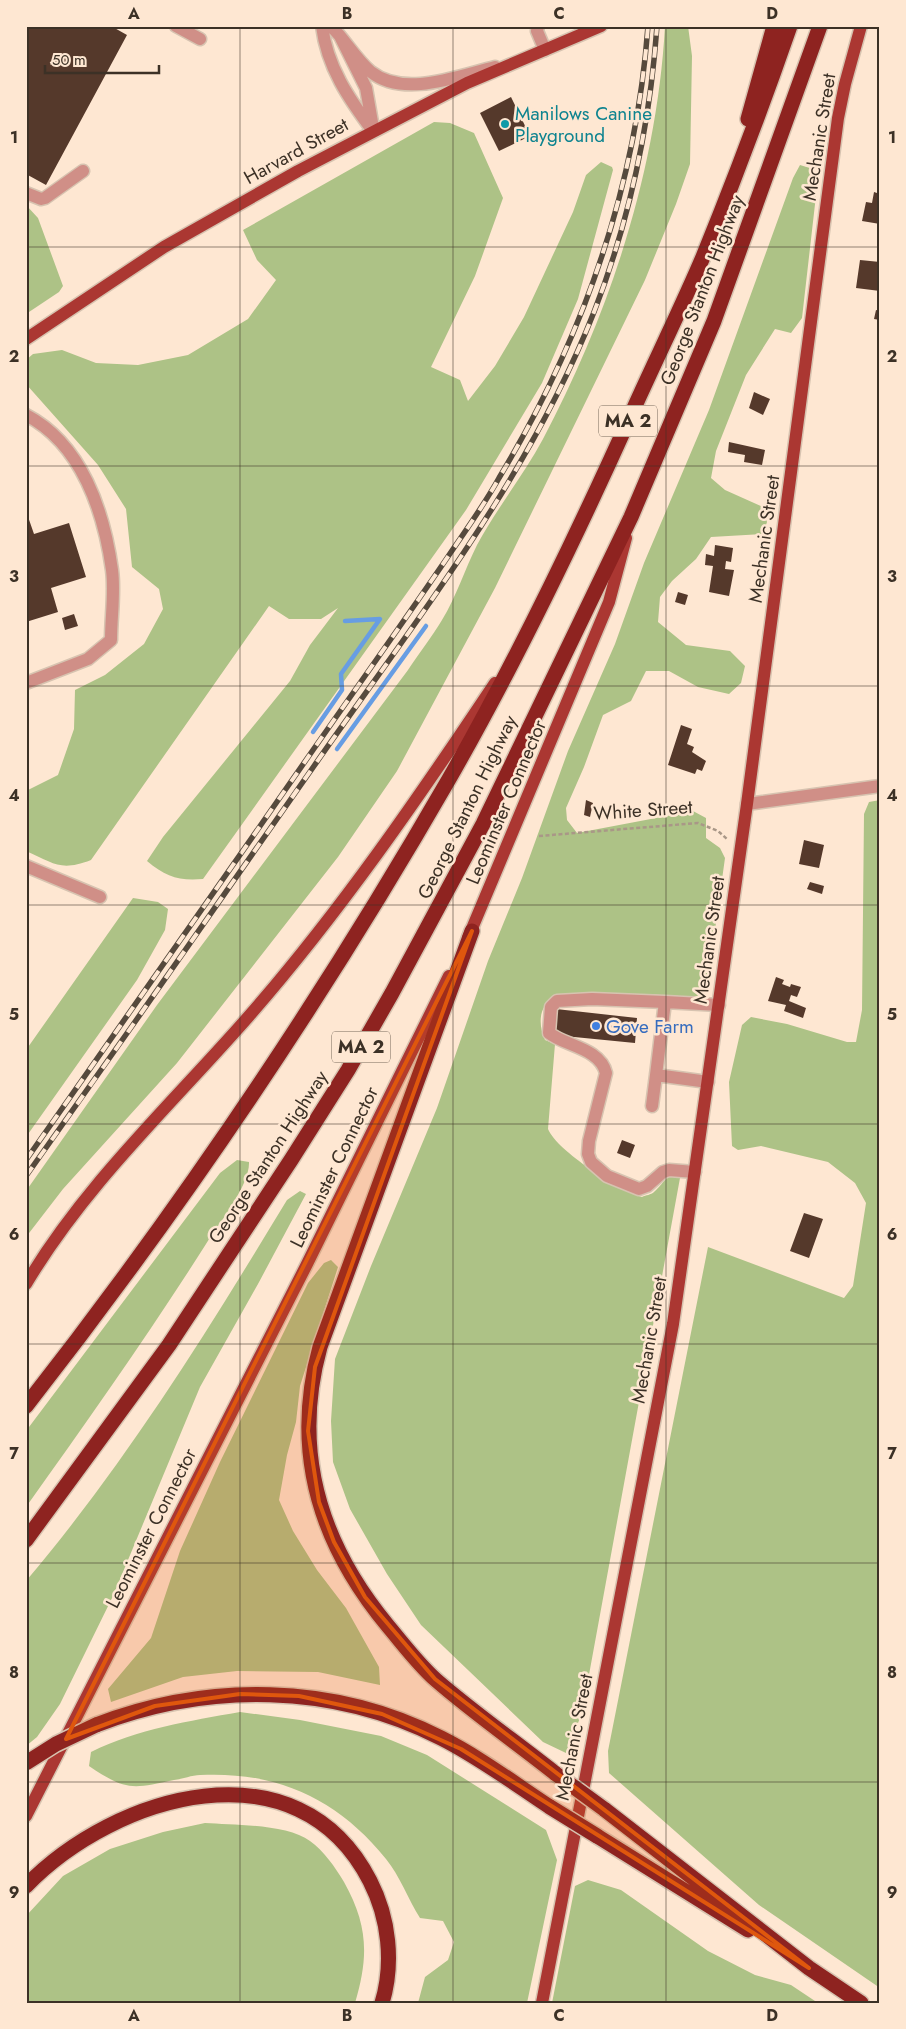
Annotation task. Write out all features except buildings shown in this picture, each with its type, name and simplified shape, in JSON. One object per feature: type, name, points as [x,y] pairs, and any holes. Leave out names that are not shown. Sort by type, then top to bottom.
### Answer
[{"type":"highway","points":[[728,192],[774,26]]},
{"type":"highway","name":"George Stanton Highway","points":[[26,1406],[153,1238],[230,1129],[380,896],[436,802],[519,647],[600,484],[702,258],[756,123],[790,26]]},
{"type":"highway","name":"George Stanton Highway","points":[[26,1540],[169,1345],[348,1070],[484,824],[632,517],[714,321],[820,26]]},
{"type":"highway","points":[[472,931],[320,1347],[311,1384],[308,1417],[309,1458],[319,1502],[334,1542],[358,1585],[381,1618],[435,1679],[809,1968]]},
{"type":"highway","points":[[26,1763],[56,1744],[96,1725],[155,1706],[210,1696],[270,1694],[328,1700],[382,1714],[430,1732],[461,1749],[809,1968],[861,2003]]},
{"type":"highway","points":[[26,1886],[57,1859],[88,1838],[121,1819],[157,1805],[211,1794],[247,1795],[273,1800],[298,1810],[330,1830],[347,1846],[366,1874],[381,1909],[387,1940],[388,1973],[382,2003]]},
{"type":"main road","name":"Harvard Street","points":[[26,339],[164,247],[281,180],[373,131],[508,64],[601,26]]},
{"type":"main road","name":"Mechanic Street","points":[[542,2003],[673,1324],[747,804],[838,118],[861,26]]},
{"type":"main road","name":"Leominster Connector","points":[[26,1816],[310,1257],[472,931],[609,602],[632,517]]},
{"type":"main road","points":[[26,1284],[74,1212],[105,1174],[250,1015],[325,922],[425,788],[519,647]]},
{"type":"street","points":[[176,26],[200,39]]},
{"type":"street","points":[[322,26],[324,48],[347,98],[373,131]]},
{"type":"street","points":[[332,26],[371,72],[380,78],[398,82],[417,84],[436,81],[508,64]]},
{"type":"street","points":[[538,26],[537,31],[545,50]]},
{"type":"street","points":[[340,36],[366,88],[373,131]]},
{"type":"street","points":[[26,193],[41,199],[45,198],[83,171]]},
{"type":"street","points":[[26,415],[44,424],[56,436],[70,452],[90,488],[99,506],[112,572],[110,640],[88,659],[26,683]]},
{"type":"street","points":[[747,804],[880,786]]},
{"type":"street","points":[[26,866],[100,897]]},
{"type":"street","points":[[695,1172],[665,1171],[647,1186],[639,1189],[617,1181],[596,1168],[588,1154],[589,1141],[606,1073],[605,1069],[587,1052],[549,1033],[551,1007],[557,1001],[592,999],[719,1005]]},
{"type":"street","points":[[652,1106],[665,1002]]},
{"type":"street","points":[[656,1075],[708,1082]]},
{"type":"path","name":"White Street","points":[[539,836],[698,823],[718,831],[740,850]]},
{"type":"highlighted area","points":[[472,931],[315,1367],[308,1431],[319,1502],[334,1542],[365,1597],[435,1679],[809,1968],[461,1749],[382,1714],[299,1696],[240,1694],[155,1706],[66,1739]]},
{"type":"green space","points":[[665,26],[688,26],[692,56],[690,164],[645,280],[495,588],[397,771],[338,857],[177,1063],[63,1189],[26,1237],[26,1191],[157,1005],[430,639],[452,602],[477,545],[543,439],[589,341],[626,239],[641,186],[652,133],[660,80]]},
{"type":"green space","points":[[434,122],[450,123],[474,133],[503,198],[475,276],[431,367],[460,380],[468,401],[495,366],[524,317],[573,212],[586,175],[601,162],[612,167],[613,170],[578,299],[542,383],[466,510],[203,879],[173,877],[160,871],[147,861],[163,837],[290,681],[310,645],[338,608],[321,619],[289,619],[269,606],[91,860],[80,864],[64,866],[26,851],[26,791],[58,775],[74,729],[75,690],[105,675],[144,644],[163,609],[159,589],[132,567],[126,509],[98,465],[26,384],[26,360],[33,354],[62,350],[96,363],[138,365],[188,355],[248,319],[276,280],[257,260],[243,230]]},
{"type":"green space","points":[[800,165],[813,169],[818,178],[802,318],[791,333],[775,329],[746,375],[716,451],[711,478],[725,490],[763,507],[767,522],[763,534],[711,537],[696,559],[672,581],[660,597],[658,622],[686,645],[730,651],[745,666],[741,683],[729,694],[698,687],[669,671],[646,671],[631,701],[603,715],[584,767],[566,808],[567,820],[577,833],[693,811],[706,818],[706,838],[720,848],[725,858],[707,987],[698,997],[642,994],[556,997],[546,1005],[541,1016],[541,1028],[545,1040],[555,1044],[548,1129],[554,1138],[576,1159],[590,1169],[631,1193],[642,1197],[653,1193],[672,1176],[680,1178],[582,1713],[566,1753],[543,1742],[421,1625],[387,1574],[350,1509],[333,1462],[331,1421],[335,1359],[371,1266],[437,1108],[488,961],[522,878],[568,751],[615,644],[644,563],[709,410],[793,178]]},
{"type":"green space","points":[[26,205],[38,218],[63,286],[59,292],[26,314]]},
{"type":"green space","points":[[880,800],[880,1988],[759,1905],[609,1773],[608,1751],[708,1247],[844,1298],[853,1286],[866,1203],[855,1183],[828,1162],[761,1146],[738,1150],[732,1146],[729,1082],[742,1025],[751,1017],[787,1024],[847,1042],[856,1042],[862,1010],[864,814],[869,802]]},
{"type":"green space","points":[[133,898],[158,902],[168,909],[165,930],[137,980],[26,1137],[26,1050]]},
{"type":"green space","points":[[237,1160],[249,1162],[245,1182],[233,1204],[140,1344],[26,1507],[26,1431],[220,1173]]},
{"type":"green space","points":[[300,1191],[306,1194],[200,1387],[113,1596],[60,1704],[37,1737],[26,1746],[26,1581],[98,1490],[196,1347],[287,1200]]},
{"type":"green space","points":[[331,1260],[338,1267],[300,1386],[296,1422],[287,1455],[279,1500],[293,1531],[317,1570],[346,1608],[379,1667],[380,1685],[318,1672],[237,1671],[183,1677],[111,1702],[108,1689],[151,1638],[180,1551],[220,1462],[308,1283],[324,1263]]},
{"type":"green space","points":[[240,1712],[300,1720],[381,1736],[427,1755],[546,1830],[557,1860],[527,2003],[418,2003],[425,1977],[448,1960],[454,1942],[443,1921],[420,1918],[396,1873],[367,1838],[348,1820],[304,1793],[280,1784],[255,1778],[228,1775],[197,1775],[148,1785],[130,1786],[112,1780],[89,1766],[91,1752],[127,1737],[164,1727]]},
{"type":"green space","points":[[205,1823],[259,1826],[288,1831],[310,1841],[325,1854],[344,1882],[358,1912],[362,1927],[364,1941],[363,1970],[355,2003],[26,2003],[26,1916],[63,1876],[110,1849],[163,1832]]},
{"type":"green space","points":[[588,1880],[621,1890],[708,1951],[755,1975],[791,1985],[818,2003],[552,2003],[575,1886]]},
{"type":"waterway","points":[[313,732],[342,690],[341,674],[380,619],[345,621]]},
{"type":"waterway","points":[[337,749],[426,626]]},
{"type":"railway","points":[[26,1160],[445,561],[486,499],[529,426],[556,372],[579,317],[600,261],[617,204],[631,146],[642,86],[648,26]]},
{"type":"railway","points":[[26,1176],[468,547],[537,433],[567,373],[594,312],[618,243],[636,172],[643,135],[654,62],[657,26]]},
{"type":"place","name":"Manilows Canine Playground","points":[[505,124]]},
{"type":"place","name":"Gove Farm","points":[[596,1026]]}]
